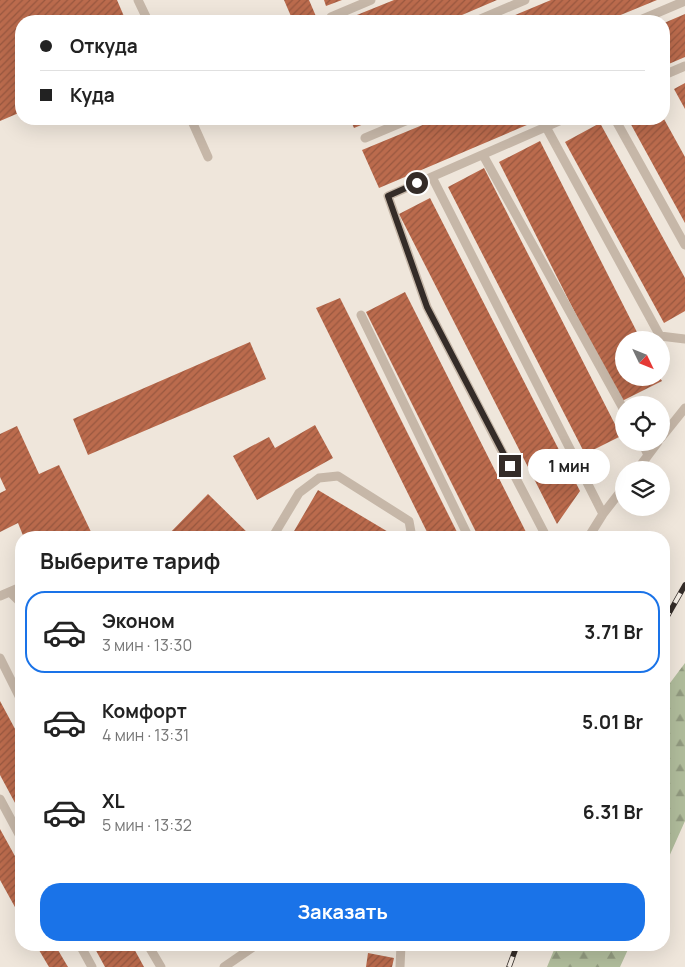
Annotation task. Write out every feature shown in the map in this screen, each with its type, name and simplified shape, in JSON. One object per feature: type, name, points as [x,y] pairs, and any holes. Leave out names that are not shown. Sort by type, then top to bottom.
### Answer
[{"type":"lane","points":[[138,0],[145,15]]},
{"type":"lane","points":[[336,15],[371,0]]},
{"type":"lane","points":[[490,15],[525,0]]},
{"type":"lane","points":[[652,15],[685,1]]},
{"type":"lane","points":[[670,72],[685,66]]},
{"type":"lane","points":[[194,125],[208,157]]},
{"type":"lane","points":[[365,138],[396,125]]},
{"type":"lane","points":[[543,531],[427,307],[388,196],[550,125]]},
{"type":"lane","points":[[618,125],[685,245]]},
{"type":"lane","points":[[546,127],[660,336],[685,339]]},
{"type":"lane","points":[[483,154],[616,396]]},
{"type":"lane","points":[[432,177],[602,514]]},
{"type":"lane","points":[[361,315],[466,531]]},
{"type":"lane","points":[[670,427],[685,408]]},
{"type":"lane","points":[[646,451],[648,455]]},
{"type":"lane","points":[[644,461],[651,451]]},
{"type":"lane","points":[[276,531],[299,493],[319,478],[338,476],[409,521],[411,531]]},
{"type":"lane","points":[[592,531],[602,514],[615,498]]},
{"type":"lane","points":[[0,596],[15,590]]},
{"type":"lane","points":[[10,592],[15,597]]},
{"type":"lane","points":[[0,658],[15,688]]},
{"type":"lane","points":[[0,799],[15,827]]},
{"type":"lane","points":[[83,951],[92,967]]},
{"type":"lane","points":[[152,951],[161,967]]},
{"type":"lane","points":[[224,967],[247,951]]},
{"type":"lane","points":[[400,967],[401,951]]},
{"type":"green space","points":[[685,663],[685,821],[670,855],[670,683]]},
{"type":"green space","points":[[554,951],[627,951],[620,967],[547,967]]},
{"type":"building","points":[[0,0],[117,0],[123,15],[15,15],[15,115],[0,121]]},
{"type":"building","points":[[284,0],[309,0],[315,15],[290,15]]},
{"type":"building","points":[[324,0],[342,0],[326,6]]},
{"type":"building","points":[[394,0],[497,0],[462,15],[357,15]]},
{"type":"building","points":[[551,0],[657,0],[621,15],[515,15]]},
{"type":"building","points":[[685,14],[685,57],[670,63],[670,20]]},
{"type":"building","points":[[685,83],[685,109],[674,89]]},
{"type":"building","points":[[422,125],[527,125],[379,188],[362,150]]},
{"type":"building","points":[[596,125],[601,125],[685,278],[685,311],[664,323],[565,142]]},
{"type":"building","points":[[631,125],[667,125],[685,157],[685,223]]},
{"type":"building","points":[[540,141],[636,331],[615,331],[615,386],[652,386],[632,396],[617,396],[499,162]]},
{"type":"building","points":[[484,168],[615,424],[615,439],[585,454],[448,187]]},
{"type":"building","points":[[430,198],[580,491],[557,524],[399,214]]},
{"type":"building","points":[[405,292],[525,531],[476,531],[366,312]]},
{"type":"building","points":[[340,298],[456,531],[427,531],[316,308]]},
{"type":"building","points":[[250,342],[266,379],[88,455],[73,419]]},
{"type":"building","points":[[315,425],[333,458],[257,500],[233,456],[269,437],[275,448]]},
{"type":"building","points":[[17,426],[39,474],[59,465],[91,531],[21,531],[18,523],[0,532],[0,493],[6,490],[0,477],[0,434]]},
{"type":"building","points":[[318,490],[387,531],[294,531]]},
{"type":"building","points":[[208,494],[246,531],[172,531]]},
{"type":"building","points":[[0,701],[15,729],[15,803],[0,775]]},
{"type":"building","points":[[0,829],[15,856],[15,907],[0,880]]},
{"type":"building","points":[[40,951],[59,951],[68,967],[49,967]]},
{"type":"building","points":[[96,951],[135,951],[144,967],[105,967]]},
{"type":"building","points":[[368,953],[394,958],[392,967],[366,967]]},
{"type":"railway","points":[[670,611],[685,585]]},
{"type":"railway","points":[[509,967],[515,951]]},
{"type":"route","points":[[417,183],[388,196],[427,307],[510,466]]}]
